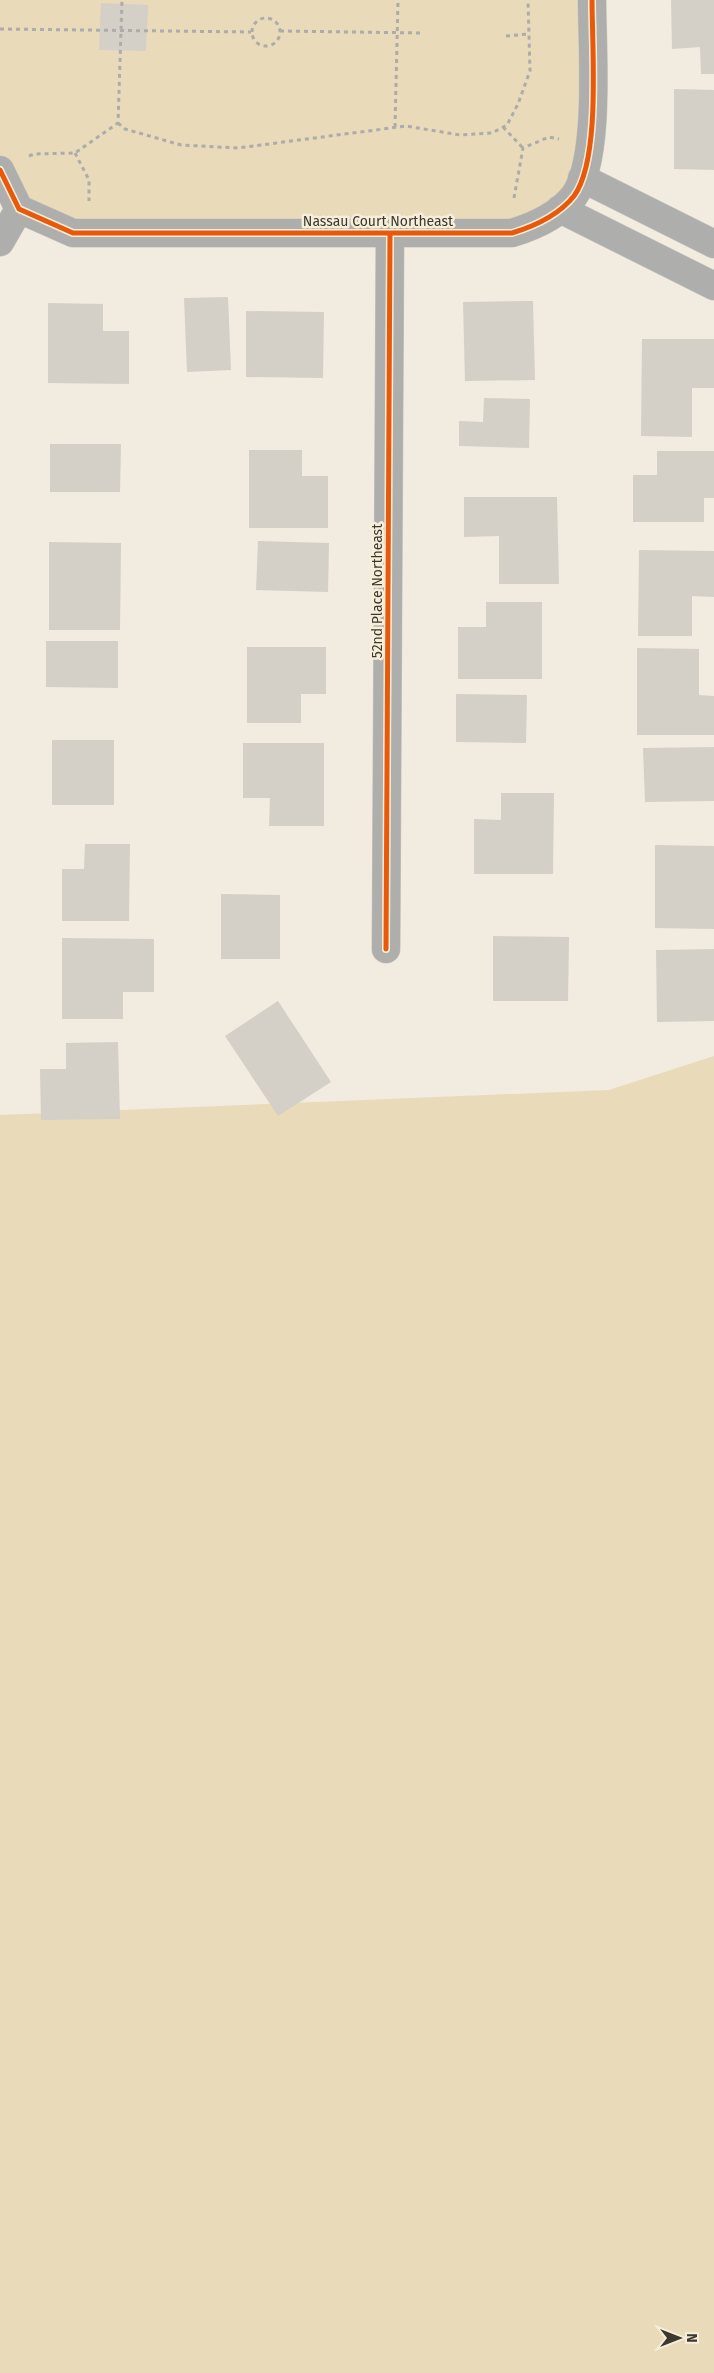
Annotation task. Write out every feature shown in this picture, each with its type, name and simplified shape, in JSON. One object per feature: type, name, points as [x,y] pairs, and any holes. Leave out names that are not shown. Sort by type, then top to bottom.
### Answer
[{"type":"street","name":"Nassau Court Northeast","points":[[19,209],[73,233],[512,232],[535,226],[560,209],[574,196],[582,178],[592,143],[592,0]]},
{"type":"street","points":[[0,170],[19,209],[0,242]]},
{"type":"street","points":[[582,178],[714,244]]},
{"type":"street","points":[[560,209],[714,286]]},
{"type":"street","name":"52nd Place Northeast","points":[[386,949],[390,232]]},
{"type":"path","points":[[118,124],[122,0]]},
{"type":"path","points":[[395,127],[398,0]]},
{"type":"path","points":[[118,124],[125,129],[181,146],[238,148],[406,126],[460,135],[492,133],[507,125],[518,104],[530,71],[528,0]]},
{"type":"path","points":[[268,17],[276,22],[280,31],[275,43],[266,46],[254,40],[251,32],[258,19],[268,17]]},
{"type":"path","points":[[0,29],[251,32]]},
{"type":"path","points":[[280,31],[423,33]]},
{"type":"path","points":[[506,36],[529,34]]},
{"type":"path","points":[[26,158],[34,154],[75,153],[118,124]]},
{"type":"path","points":[[504,127],[523,148]]},
{"type":"path","points":[[523,148],[549,137],[592,143]]},
{"type":"path","points":[[512,232],[515,191],[523,148]]},
{"type":"path","points":[[75,153],[89,180],[90,233]]},
{"type":"shaded area","points":[[0,0],[592,0],[592,143],[560,209],[535,226],[73,233],[19,209],[0,170]]},
{"type":"shaded area","points":[[714,1056],[714,2373],[0,2373],[0,1115],[609,1090]]},
{"type":"building","points":[[671,0],[714,0],[714,74],[701,74],[700,47],[672,49]]},
{"type":"building","points":[[101,3],[148,5],[146,51],[99,50]]},
{"type":"building","points":[[674,89],[714,90],[714,170],[674,169]]},
{"type":"building","points":[[228,297],[231,370],[187,372],[184,298]]},
{"type":"building","points":[[533,301],[535,380],[465,381],[463,302]]},
{"type":"building","points":[[48,303],[103,304],[103,331],[129,331],[129,384],[48,383]]},
{"type":"building","points":[[246,311],[324,312],[323,378],[246,377]]},
{"type":"building","points":[[642,339],[714,339],[714,388],[692,388],[692,437],[641,436]]},
{"type":"building","points":[[484,398],[530,399],[529,448],[459,446],[459,421],[483,422]]},
{"type":"building","points":[[50,444],[121,444],[120,492],[50,492]]},
{"type":"building","points":[[249,450],[302,450],[302,476],[328,476],[328,528],[249,528]]},
{"type":"building","points":[[657,451],[714,451],[714,498],[704,498],[704,522],[633,522],[633,475],[657,475]]},
{"type":"building","points":[[464,497],[557,497],[559,584],[499,584],[499,536],[464,537]]},
{"type":"building","points":[[258,541],[329,543],[328,592],[256,590]]},
{"type":"building","points":[[49,542],[121,543],[120,630],[49,630]]},
{"type":"building","points":[[639,550],[714,551],[714,597],[692,596],[692,636],[638,636]]},
{"type":"building","points":[[486,602],[542,602],[542,679],[458,679],[458,627],[486,627]]},
{"type":"building","points":[[46,641],[118,641],[118,688],[46,687]]},
{"type":"building","points":[[247,647],[326,647],[326,694],[301,694],[301,723],[247,723]]},
{"type":"building","points":[[637,648],[699,649],[699,695],[714,696],[714,735],[637,735]]},
{"type":"building","points":[[456,694],[527,695],[526,743],[456,742]]},
{"type":"building","points":[[52,740],[114,740],[114,805],[52,805]]},
{"type":"building","points":[[243,743],[324,743],[324,826],[269,826],[270,798],[243,798]]},
{"type":"building","points":[[714,747],[714,801],[645,802],[643,748]]},
{"type":"building","points":[[501,793],[554,793],[553,874],[474,874],[474,819],[501,820]]},
{"type":"building","points":[[85,844],[130,844],[129,921],[62,921],[62,869],[84,869]]},
{"type":"building","points":[[655,845],[714,846],[714,929],[655,928]]},
{"type":"building","points":[[221,894],[280,895],[280,959],[221,959]]},
{"type":"building","points":[[493,936],[569,937],[568,1001],[493,1001]]},
{"type":"building","points":[[62,938],[154,939],[154,992],[123,992],[123,1019],[62,1019]]},
{"type":"building","points":[[714,949],[714,1021],[657,1022],[656,950]]},
{"type":"building","points":[[278,1001],[331,1082],[278,1116],[225,1036]]},
{"type":"building","points":[[118,1042],[120,1119],[41,1120],[40,1069],[66,1069],[66,1043]]},
{"type":"cycle path","points":[[0,170],[19,209],[73,233],[512,233],[538,223],[561,209],[574,196],[583,179],[592,130],[592,0]]},
{"type":"cycle path","points":[[386,949],[390,233]]}]
